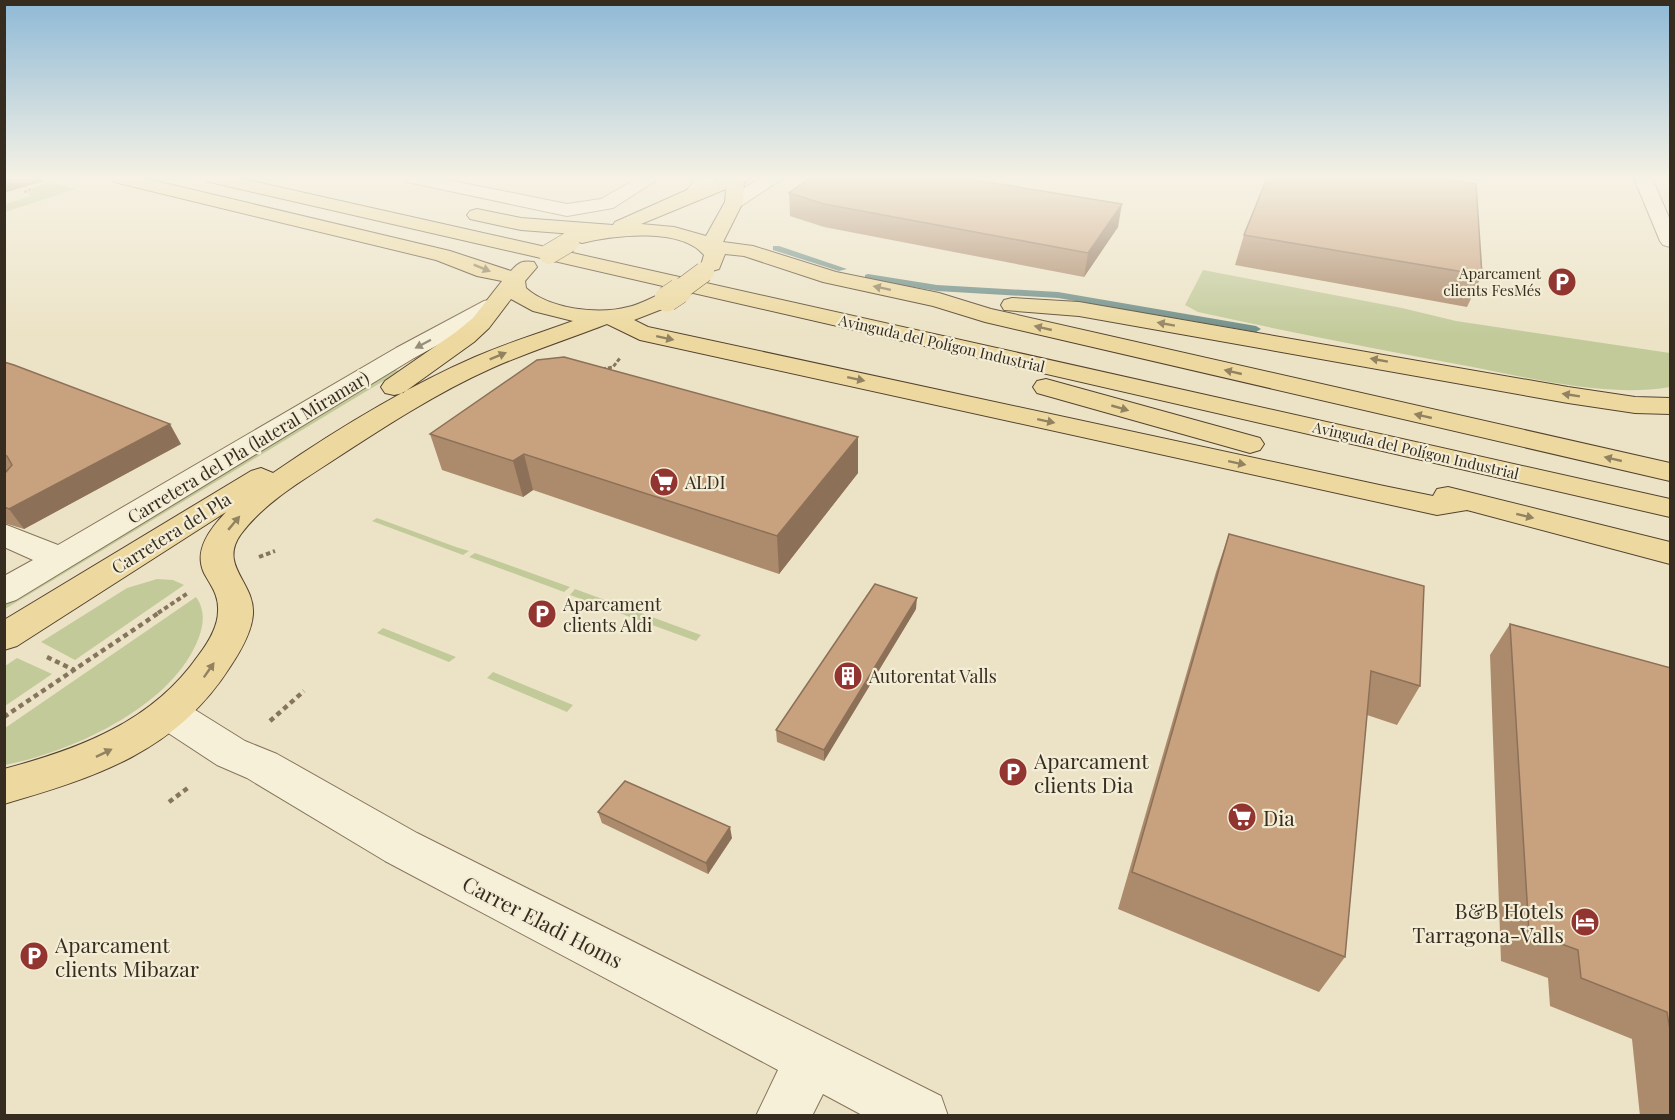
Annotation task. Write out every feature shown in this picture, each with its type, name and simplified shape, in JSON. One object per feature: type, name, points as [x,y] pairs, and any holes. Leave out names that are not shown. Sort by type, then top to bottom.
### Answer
[{"type":"main road","points":[[339,230],[443,255],[486,271],[518,276]]},
{"type":"main road","name":"Avinguda del Polígon Industrial","points":[[446,230],[1671,508]]},
{"type":"main road","points":[[338,429],[350,412],[422,369],[465,337],[481,323],[492,306],[518,276],[569,242],[608,230]]},
{"type":"main road","points":[[617,230],[671,232],[692,238],[710,247],[746,250],[831,277],[939,300],[985,315],[1671,472]]},
{"type":"main road","points":[[710,247],[719,230]]},
{"type":"main road","points":[[4,787],[50,775],[132,740],[170,714],[206,675],[231,633],[236,612],[232,592],[215,561],[217,548],[244,511],[277,483],[372,423],[484,362],[608,317],[652,307],[667,299],[704,272],[715,258],[710,247]]},
{"type":"main road","points":[[518,276],[516,290],[523,297],[547,309],[580,317],[608,317],[640,333],[1437,507],[1468,501]]},
{"type":"main road","points":[[939,300],[1079,309],[1568,395],[1635,405],[1671,406]]},
{"type":"main road","points":[[881,328],[945,359],[1194,429],[1671,553]]},
{"type":"main road","points":[[338,429],[372,423]]},
{"type":"main road","name":"Carretera del Pla","points":[[4,637],[338,429]]},
{"type":"street","name":"Carretera del Pla (lateral Miramar)","points":[[4,592],[405,353],[492,306]]},
{"type":"street","points":[[4,534],[60,559]]},
{"type":"street","name":"Carrer Eladi Homs","points":[[170,714],[231,753],[262,766],[401,847],[921,1116]]},
{"type":"street","points":[[783,1116],[812,1059]]},
{"type":"path","points":[[596,370],[613,367],[624,354]]},
{"type":"path","points":[[262,555],[275,551]]},
{"type":"path","points":[[4,717],[181,597]]},
{"type":"path","points":[[64,666],[74,670]]},
{"type":"path","points":[[270,721],[304,691]]},
{"type":"path","points":[[169,802],[189,787]]},
{"type":"green space","points":[[1203,270],[1402,308],[1456,321],[1670,353],[1670,387],[1620,390],[1542,381],[1198,312],[1185,305]]},
{"type":"green space","points":[[395,370],[400,371],[5,609],[5,604]]},
{"type":"green space","points":[[377,518],[469,551],[463,555],[372,521]]},
{"type":"green space","points":[[475,553],[570,587],[564,592],[469,557]]},
{"type":"green space","points":[[157,579],[173,580],[184,585],[75,660],[41,642],[127,588]]},
{"type":"green space","points":[[575,589],[701,635],[696,641],[570,595]]},
{"type":"green space","points":[[196,597],[202,612],[201,632],[186,662],[168,684],[118,722],[89,737],[32,759],[5,765],[5,728]]},
{"type":"green space","points":[[383,628],[456,657],[449,662],[377,633]]},
{"type":"green space","points":[[17,658],[52,674],[5,706],[5,666]]},
{"type":"green space","points":[[493,672],[573,705],[567,712],[487,678]]},
{"type":"building","points":[[966,230],[1104,230],[1088,253]]},
{"type":"building","points":[[1246,230],[1479,230],[1482,275],[1244,235]]},
{"type":"building","name":"ALDI","points":[[564,357],[858,437],[777,536],[524,454],[513,461],[430,434],[537,360]]},
{"type":"building","points":[[4,362],[170,424],[9,509],[4,507],[4,472],[12,465],[4,455]]},
{"type":"building","name":"Dia","points":[[1229,534],[1424,586],[1420,686],[1371,671],[1345,957],[1132,872]]},
{"type":"building","name":"Autorentat Valls","points":[[875,584],[917,598],[824,750],[776,730]]},
{"type":"building","name":"B&B Hotels Tarragona-Valls","points":[[1510,624],[1671,668],[1671,1036],[1667,1012],[1581,978],[1578,950],[1529,932]]},
{"type":"building","points":[[625,781],[730,827],[706,863],[598,812]]},
{"type":"waterway","points":[[776,248],[842,269]]},
{"type":"waterway","points":[[868,277],[937,288],[1058,295],[1256,329]]},
{"type":"place","name":"Aparcament clients FesMés","points":[[1562,282]]},
{"type":"place","name":"ALDI","points":[[664,482]]},
{"type":"place","name":"Aparcament clients Aldi","points":[[542,614]]},
{"type":"place","name":"Autorentat Valls","points":[[848,676]]},
{"type":"place","name":"Aparcament clients Dia","points":[[1013,772]]},
{"type":"place","name":"Dia","points":[[1242,817]]},
{"type":"place","name":"B&B Hotels Tarragona-Valls","points":[[1585,922]]},
{"type":"place","name":"Aparcament clients Mibazar","points":[[34,956]]}]
